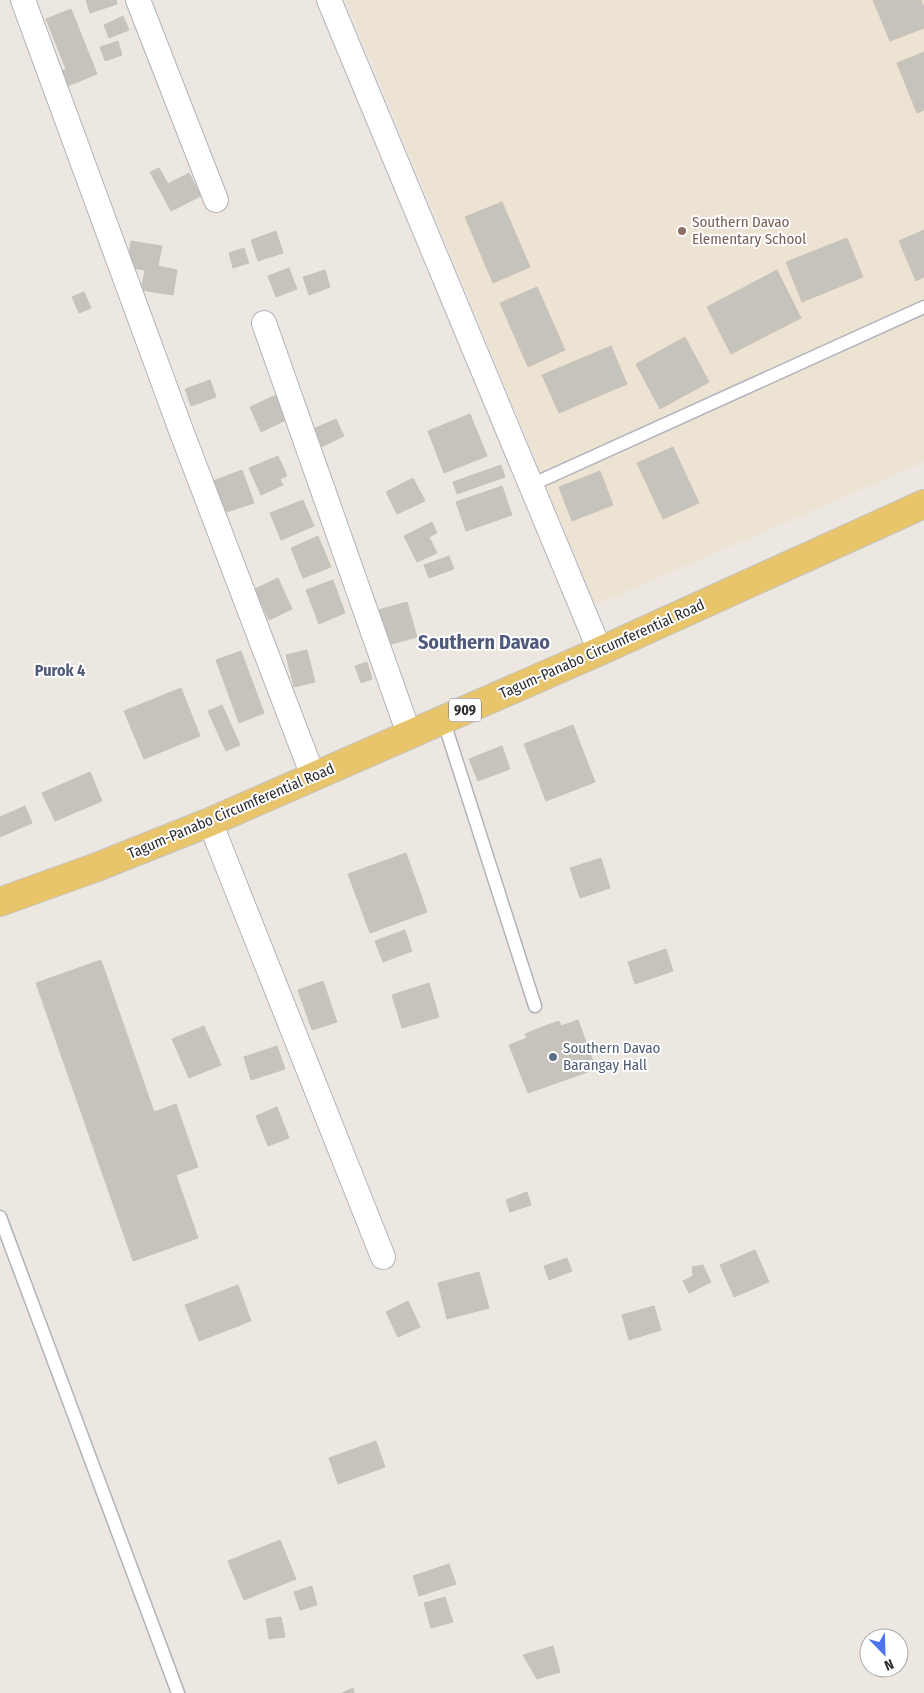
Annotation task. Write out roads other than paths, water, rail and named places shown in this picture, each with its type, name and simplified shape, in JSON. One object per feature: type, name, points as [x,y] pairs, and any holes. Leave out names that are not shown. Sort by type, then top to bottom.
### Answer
[{"type":"main road","name":"Tagum-Panabo Circumferential Road","points":[[0,902],[97,867],[210,822],[600,651],[924,504]]},
{"type":"street","points":[[23,0],[179,424],[313,776]]},
{"type":"street","points":[[138,0],[216,200]]},
{"type":"street","points":[[329,0],[600,651]]},
{"type":"street","points":[[264,323],[408,734]]},
{"type":"street","points":[[210,822],[383,1257]]},
{"type":"lane","points":[[531,485],[924,307]]},
{"type":"lane","points":[[443,719],[535,1006]]},
{"type":"lane","points":[[0,1217],[178,1693]]},
{"type":"place","name":"Southern Davao Elementary School","points":[[682,231]]},
{"type":"place","name":"Southern Davao Barangay Hall","points":[[553,1057]]},
{"type":"district","name":"Southern Davao","points":[[484,642]]},
{"type":"district","name":"Purok 4","points":[[60,670]]}]
